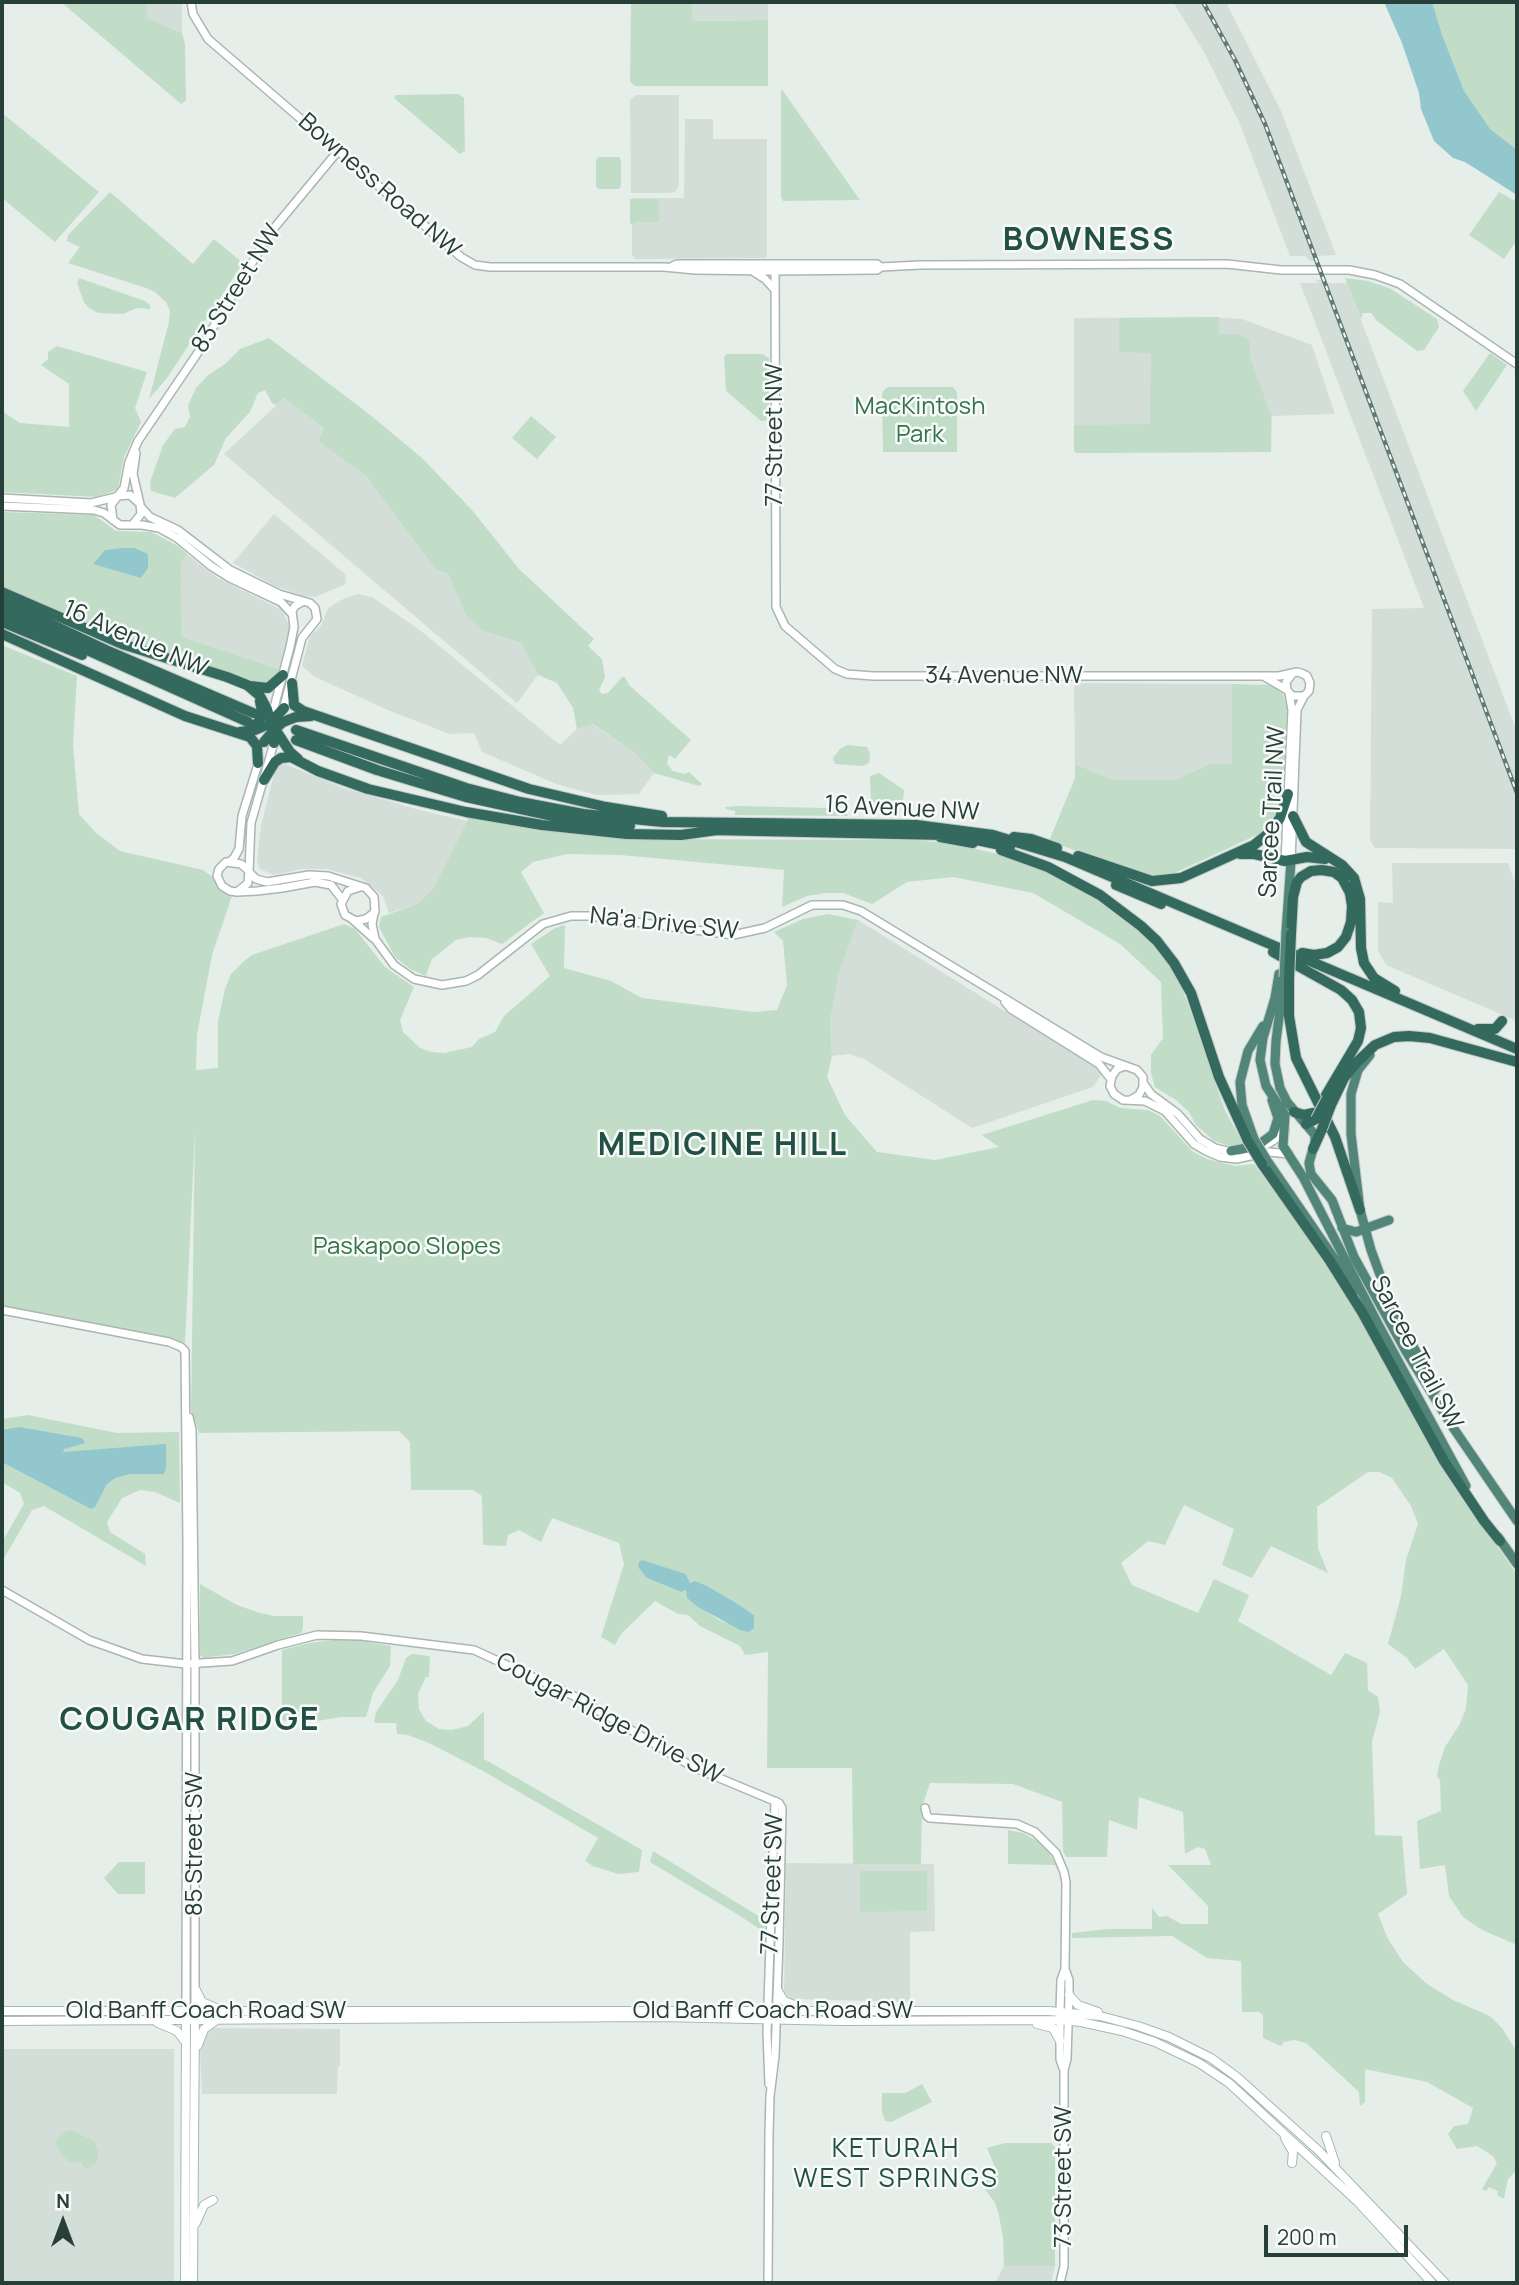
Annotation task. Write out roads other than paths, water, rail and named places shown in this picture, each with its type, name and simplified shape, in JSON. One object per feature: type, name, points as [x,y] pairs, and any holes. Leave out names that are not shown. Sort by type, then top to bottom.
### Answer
[{"type":"highway","points":[[2,592],[121,644],[247,685],[268,688],[282,675]]},
{"type":"highway","name":"16 Avenue NW","points":[[2,601],[106,650],[246,725]]},
{"type":"highway","name":"16 Avenue NW","points":[[2,612],[246,725]]},
{"type":"highway","points":[[2,622],[143,677]]},
{"type":"highway","points":[[2,634],[178,713],[255,727],[261,717],[262,708],[258,694]]},
{"type":"highway","points":[[2,641],[116,683]]},
{"type":"highway","points":[[292,683],[291,697],[296,708],[464,768],[530,789],[606,807],[721,827]]},
{"type":"highway","points":[[247,685],[258,694],[273,727],[290,752],[301,761]]},
{"type":"highway","points":[[273,727],[284,708]]},
{"type":"highway","points":[[246,725],[273,727],[303,716],[326,718]]},
{"type":"highway","points":[[246,725],[258,748],[258,762]]},
{"type":"highway","name":"16 Avenue NW","points":[[296,735],[509,799],[612,817],[721,827],[942,834],[1040,855],[1517,1047]]},
{"type":"highway","points":[[264,780],[278,760],[291,757],[332,777],[382,792],[450,809],[517,821],[590,831],[650,835],[681,835],[721,827]]},
{"type":"highway","points":[[1212,865],[1254,845],[1268,834],[1280,818],[1288,794]]},
{"type":"highway","points":[[1293,816],[1306,842],[1342,866],[1357,884],[1361,905],[1362,956],[1370,974],[1388,987],[1458,1024],[1491,1030],[1502,1021],[1503,1037],[1517,1047]]},
{"type":"highway","name":"16 Avenue NW","points":[[721,827],[916,825],[993,835],[1065,857],[1517,1056]]},
{"type":"highway","points":[[894,833],[972,842],[1030,859],[1100,895],[1141,926],[1174,963],[1185,982],[1221,1083],[1252,1140],[1356,1301],[1444,1461],[1500,1541]]},
{"type":"highway","points":[[993,835],[1031,839],[1152,881],[1181,878],[1233,856],[1247,853],[1288,861],[1301,857],[1319,857],[1342,866]]},
{"type":"highway","name":"Sarcee Trail NW","points":[[1286,932],[1288,861]]},
{"type":"highway","points":[[1273,948],[1314,955],[1327,953],[1340,945],[1348,932],[1352,912],[1350,893],[1342,878],[1334,872],[1322,870],[1311,871],[1301,877],[1297,882],[1286,932],[1284,977],[1283,1002],[1275,1064],[1280,1088],[1294,1112],[1315,1136],[1313,1150]]},
{"type":"highway","points":[[1267,1089],[1284,1111],[1282,1143],[1289,1154],[1303,1157],[1313,1150],[1322,1129],[1328,1098],[1359,1039],[1361,1022],[1358,1010],[1350,998],[1273,948]]},
{"type":"highway","points":[[1231,1151],[1256,1146],[1274,1133],[1278,1114],[1267,1089],[1260,1054],[1273,1005],[1284,977]]},
{"type":"highway","points":[[1284,977],[1296,1058],[1335,1137],[1391,1305],[1440,1397],[1452,1426]]},
{"type":"highway","points":[[1252,1140],[1242,1105],[1241,1072],[1248,1051],[1273,1005]]},
{"type":"highway","points":[[1360,1210],[1351,1134],[1353,1081],[1366,1059],[1378,1048],[1409,1036]]},
{"type":"highway","points":[[1284,1130],[1306,1124],[1368,1050],[1387,1040],[1409,1036],[1444,1042],[1517,1062]]},
{"type":"highway","points":[[1294,1112],[1315,1116]]},
{"type":"highway","name":"Sarcee Trail SW","points":[[1313,1150],[1309,1163],[1311,1174],[1332,1200],[1350,1249],[1376,1299],[1452,1426],[1517,1521]]},
{"type":"highway","name":"Sarcee Trail SW","points":[[1289,1154],[1445,1450],[1517,1564]]},
{"type":"highway","points":[[1265,1163],[1379,1326]]},
{"type":"highway","points":[[1342,1228],[1353,1232],[1365,1230],[1389,1220]]},
{"type":"main road","points":[[196,1990],[199,2000],[204,2004],[240,2011]]},
{"type":"main road","points":[[778,1991],[782,2000],[790,2005],[840,2011]]},
{"type":"main road","points":[[1069,1995],[1078,2005],[1124,2022]]},
{"type":"main road","name":"85 Street SW","points":[[191,2010],[195,2058],[193,2283]]},
{"type":"main road","name":"Old Banff Coach Road SW","points":[[2,2011],[772,2015],[1013,2021],[1064,2016],[1131,2034],[1185,2055],[1228,2083],[1358,2202],[1432,2283]]},
{"type":"main road","name":"Old Banff Coach Road SW","points":[[2,2021],[772,2015],[840,2011],[1064,2016],[1124,2022],[1169,2037],[1237,2077],[1338,2169],[1445,2283]]},
{"type":"main road","points":[[141,2020],[174,2029],[182,2035],[186,2046]]},
{"type":"main road","name":"85 Street SW","points":[[185,2283],[186,2046],[191,2021]]},
{"type":"main road","points":[[195,2058],[204,2029],[209,2024],[222,2021]]},
{"type":"main road","points":[[1013,2021],[1049,2026],[1056,2031],[1060,2041]]},
{"type":"main road","points":[[1270,2119],[1291,2147],[1292,2163]]},
{"type":"main road","points":[[1326,2136],[1338,2169]]},
{"type":"main road","points":[[193,2233],[201,2209],[213,2200]]},
{"type":"street","name":"Bowness Road NW","points":[[191,2],[193,15],[201,32],[461,257],[475,265],[670,267],[695,270],[775,267]]},
{"type":"street","name":"83 Street NW","points":[[117,497],[126,482],[132,453],[143,433],[197,354],[270,233],[338,150]]},
{"type":"street","name":"Bowness Road NW","points":[[670,267],[677,264],[877,270],[881,267],[1227,264],[1281,270],[1357,271],[1400,284],[1517,364]]},
{"type":"street","name":"77 Street NW","points":[[775,267],[776,607]]},
{"type":"street","points":[[750,270],[765,279],[775,290]]},
{"type":"street","name":"83 Street NW","points":[[140,505],[134,474],[135,457],[143,433]]},
{"type":"street","points":[[2,498],[92,503],[130,495],[150,517],[178,530],[221,565],[268,590],[310,603],[317,612],[317,619],[302,638],[284,708]]},
{"type":"street","points":[[113,520],[110,509],[117,497]]},
{"type":"street","points":[[129,526],[140,517],[140,505]]},
{"type":"street","points":[[2,506],[94,510],[104,513],[120,525],[147,525],[167,531],[218,570],[281,602],[301,627],[312,625]]},
{"type":"street","points":[[237,892],[247,886],[251,823],[264,780],[282,675],[293,632],[292,617],[295,606],[303,602]]},
{"type":"street","name":"34 Avenue NW","points":[[776,607],[785,626],[798,639],[835,669],[855,676],[1261,676],[1293,673]]},
{"type":"street","points":[[1293,673],[1304,674],[1309,679],[1309,691],[1304,696],[1296,697],[1288,692],[1286,682],[1293,673]]},
{"type":"street","name":"34 Avenue NW","points":[[1261,676],[1288,692]]},
{"type":"street","name":"Sarcee Trail NW","points":[[1288,692],[1292,710],[1288,861]]},
{"type":"street","name":"Sarcee Trail NW","points":[[1288,861],[1293,816],[1297,710],[1304,696]]},
{"type":"street","points":[[273,727],[258,762],[243,816],[240,846],[236,855],[221,866],[217,876],[225,888],[237,892],[315,882],[331,885],[342,899]]},
{"type":"street","points":[[229,862],[240,864],[256,879],[267,882],[314,875],[368,890],[374,897],[372,924],[375,939]]},
{"type":"street","points":[[360,887],[348,891],[342,899],[342,910],[352,920],[363,920],[374,913]]},
{"type":"street","name":"Na'a Drive SW","points":[[352,920],[375,939],[386,956],[403,973],[421,981],[442,985],[466,981],[478,975],[543,924],[557,919],[590,916],[733,935],[765,929],[806,907],[837,904],[861,911],[1002,999],[1101,1057],[1125,1066]]},
{"type":"street","name":"Na'a Drive SW","points":[[1002,999],[1010,1009],[1099,1064],[1110,1079]]},
{"type":"street","points":[[1284,1130],[1260,1149],[1244,1153],[1216,1148],[1200,1139],[1178,1114],[1151,1094],[1137,1070],[1125,1066],[1117,1069],[1110,1079],[1115,1096],[1123,1100],[1132,1099],[1153,1104],[1165,1111],[1194,1144],[1212,1154],[1236,1159],[1269,1152],[1289,1154]]},
{"type":"street","points":[[1132,1099],[1141,1093],[1144,1084]]},
{"type":"street","name":"85 Street SW","points":[[2,1310],[169,1342],[184,1349],[186,1406],[192,1430],[191,2010]]},
{"type":"street","name":"Cougar Ridge Drive SW","points":[[2,1590],[80,1636],[142,1659],[191,1664],[233,1661],[317,1635],[361,1636],[474,1650],[574,1696],[693,1767],[775,1801]]},
{"type":"street","name":"85 Street SW","points":[[191,1664],[196,1990],[191,2010]]},
{"type":"street","name":"77 Street SW","points":[[772,2015],[778,1991],[782,1808],[775,1801]]},
{"type":"street","name":"77 Street SW","points":[[768,2283],[775,1801]]},
{"type":"street","points":[[925,1808],[930,1818],[1017,1824],[1035,1832],[1047,1843],[1061,1865],[1066,1883],[1065,1969]]},
{"type":"street","name":"73 Street SW","points":[[1064,2070],[1060,2059],[1060,2041],[1069,1995],[1069,1980],[1065,1969]]},
{"type":"street","name":"73 Street SW","points":[[1060,2283],[1064,2254],[1064,2070],[1067,2059],[1061,1980],[1065,1969]]},
{"type":"water","points":[[1384,2],[1432,2],[1464,91],[1490,129],[1517,150],[1517,195],[1465,162],[1453,158],[1434,141],[1421,109],[1419,93],[1402,43]]},
{"type":"water","points":[[134,548],[148,554],[148,568],[141,578],[93,564],[105,550]]},
{"type":"water","points":[[19,1427],[82,1438],[85,1443],[64,1449],[63,1452],[166,1444],[166,1468],[164,1474],[130,1474],[115,1478],[107,1484],[95,1507],[91,1509],[2,1462],[2,1430]]},
{"type":"water","points":[[642,1560],[686,1574],[690,1583],[695,1581],[707,1586],[741,1606],[754,1615],[754,1628],[749,1632],[740,1630],[698,1607],[687,1598],[686,1590],[681,1592],[647,1578],[638,1567]]},
{"type":"railway","points":[[1203,2],[1235,60],[1265,124],[1517,793]]},
{"type":"district","name":"BOWNESS","points":[[1089,241]]},
{"type":"district","name":"MEDICINE HILL","points":[[723,1146]]},
{"type":"district","name":"COUGAR RIDGE","points":[[190,1721]]},
{"type":"district","name":"KETURAH WEST SPRINGS","points":[[896,2165]]},
{"type":"park label","name":"MacKintosh Park","points":[[920,421]]},
{"type":"park label","name":"Paskapoo Slopes","points":[[407,1247]]}]
